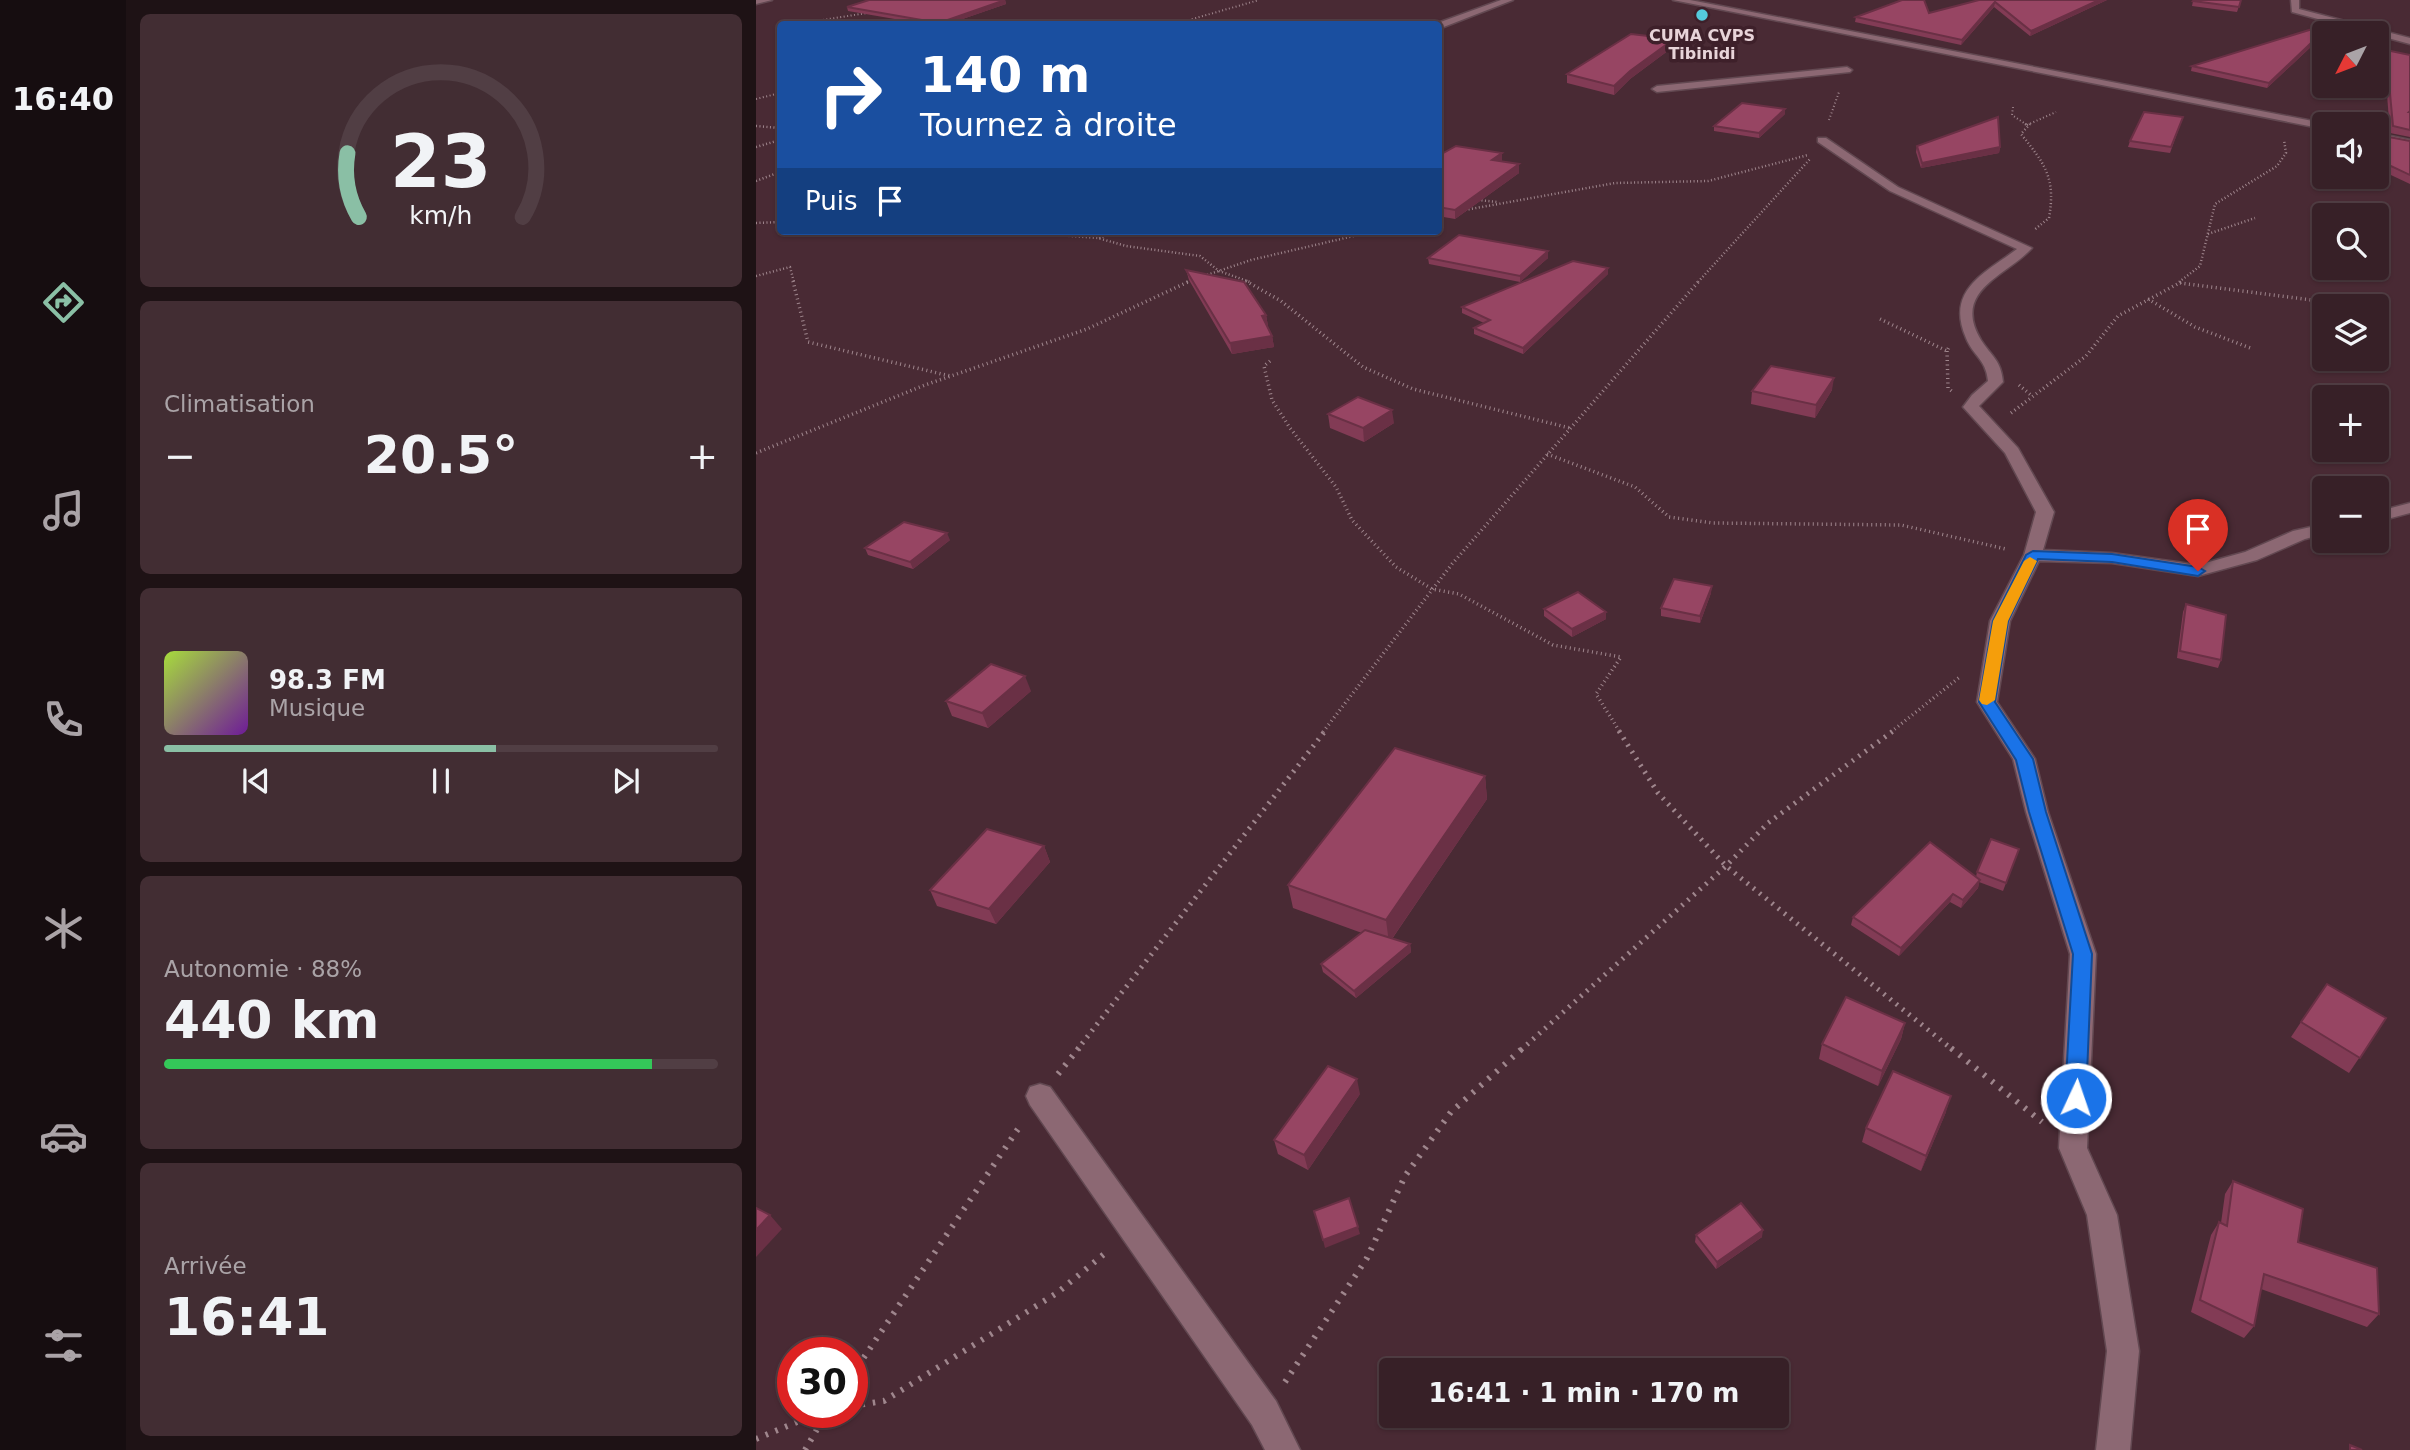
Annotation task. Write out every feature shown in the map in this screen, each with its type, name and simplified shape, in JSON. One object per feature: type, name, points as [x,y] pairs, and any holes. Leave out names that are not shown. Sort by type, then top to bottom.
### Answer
[{"type":"street","points":[[756,2],[768,0]]},
{"type":"street","points":[[1442,25],[1510,0]]},
{"type":"street","points":[[1677,0],[2312,124]]},
{"type":"street","points":[[2295,0],[2295,9],[2410,41]]},
{"type":"street","points":[[1657,89],[1847,70]]},
{"type":"street","points":[[2389,139],[2410,143]]},
{"type":"street","points":[[1819,146],[1894,189],[2026,248],[1972,289],[1966,314],[1973,338],[1994,366],[1996,382],[1977,398],[1971,407],[2012,451],[2045,512],[2033,555],[2000,621],[1987,702],[2024,759],[2037,812],[2083,954],[2073,1148],[2102,1215],[2123,1351],[2113,1450]]},
{"type":"street","points":[[2389,513],[2410,508]]},
{"type":"street","points":[[2033,555],[2112,558],[2198,571],[2251,556],[2312,532]]},
{"type":"street","points":[[1041,1096],[1264,1413],[1283,1450]]},
{"type":"path","points":[[1186,21],[1259,0]]},
{"type":"path","points":[[816,21],[877,12]]},
{"type":"path","points":[[868,1351],[1041,1096],[1178,922],[1432,589],[1547,454],[1819,146],[1847,70]]},
{"type":"path","points":[[756,99],[777,94]]},
{"type":"path","points":[[2013,107],[2012,115],[2026,125]]},
{"type":"path","points":[[2017,244],[2049,218],[2052,205],[2049,170],[2021,134],[2026,125],[2056,112]]},
{"type":"path","points":[[1992,430],[2022,403],[2086,356],[2118,316],[2179,283],[2200,266],[2215,204],[2277,166],[2286,153],[2280,118]]},
{"type":"path","points":[[756,126],[777,128]]},
{"type":"path","points":[[756,147],[777,141]]},
{"type":"path","points":[[1461,211],[1615,183],[1708,181],[1819,146]]},
{"type":"path","points":[[756,181],[777,173]]},
{"type":"path","points":[[1478,200],[1504,203]]},
{"type":"path","points":[[2207,235],[2255,218]]},
{"type":"path","points":[[756,223],[777,222]]},
{"type":"path","points":[[1057,235],[1098,238],[1126,246],[1200,256],[1219,271],[1252,283],[1280,300],[1363,368],[1413,389],[1570,428]]},
{"type":"path","points":[[1098,238],[1108,235]]},
{"type":"path","points":[[756,453],[951,376],[1087,329],[1181,283],[1251,260],[1359,235]]},
{"type":"path","points":[[756,276],[790,267],[808,342],[951,376]]},
{"type":"path","points":[[2179,283],[2312,300]]},
{"type":"path","points":[[2148,299],[2195,327],[2253,349]]},
{"type":"path","points":[[1881,318],[1947,351]]},
{"type":"path","points":[[1969,324],[1954,334],[1947,351],[1948,387],[1971,407]]},
{"type":"path","points":[[1270,361],[1264,366],[1272,400],[1336,487],[1352,520],[1396,567],[1432,589],[1459,594],[1553,645],[1620,657],[1596,694],[1658,793],[1726,866],[2073,1148]]},
{"type":"path","points":[[1547,454],[1634,487],[1669,517],[1713,523],[1901,524],[2033,555]]},
{"type":"path","points":[[1264,1413],[1367,1258],[1405,1176],[1451,1112],[1726,866],[1768,823],[1961,677]]},
{"type":"path","points":[[868,1403],[884,1401],[1057,1293],[1135,1229]]},
{"type":"path","points":[[756,1439],[782,1428]]},
{"type":"path","points":[[806,1450],[818,1428]]},
{"type":"building","points":[[869,0],[1005,0],[945,21],[928,21],[847,7]]},
{"type":"building","points":[[1902,0],[1924,0],[1929,13],[1979,0],[2099,0],[2031,31],[1995,2],[1962,40],[1856,17]]},
{"type":"building","points":[[2194,0],[2241,0],[2239,7]]},
{"type":"building","points":[[2312,29],[2312,42],[2269,83],[2192,66]]},
{"type":"building","points":[[1631,34],[1674,39],[1614,86],[1567,74]]},
{"type":"building","points":[[2389,51],[2410,55],[2410,130],[2393,126]]},
{"type":"building","points":[[1742,103],[1785,109],[1759,133],[1714,126]]},
{"type":"building","points":[[2144,112],[2183,117],[2171,147],[2130,141]]},
{"type":"building","points":[[1998,117],[2000,147],[1922,163],[1917,146]]},
{"type":"building","points":[[2389,137],[2410,141],[2410,175],[2389,165]]},
{"type":"building","points":[[1456,146],[1502,153],[1492,160],[1519,164],[1455,210],[1442,208],[1442,154]]},
{"type":"building","points":[[1459,235],[1548,251],[1520,276],[1428,258]]},
{"type":"building","points":[[1573,261],[1608,268],[1523,348],[1474,328],[1490,320],[1462,307]]},
{"type":"building","points":[[1186,270],[1244,282],[1266,315],[1262,316],[1272,336],[1230,343]]},
{"type":"building","points":[[1771,366],[1834,378],[1816,405],[1752,391]]},
{"type":"building","points":[[1358,397],[1392,410],[1363,428],[1328,414]]},
{"type":"building","points":[[904,522],[947,533],[910,562],[865,548]]},
{"type":"building","points":[[1674,579],[1712,586],[1700,616],[1661,608]]},
{"type":"building","points":[[1578,592],[1606,612],[1572,629],[1544,609]]},
{"type":"building","points":[[2186,604],[2226,615],[2221,660],[2180,651]]},
{"type":"building","points":[[991,664],[1025,676],[982,713],[946,701]]},
{"type":"building","points":[[1395,748],[1485,776],[1386,920],[1288,885]]},
{"type":"building","points":[[987,829],[1044,846],[989,909],[930,890]]},
{"type":"building","points":[[1991,839],[2019,849],[2006,883],[1977,872]]},
{"type":"building","points":[[1930,842],[1980,880],[1963,900],[1953,894],[1901,948],[1853,917]]},
{"type":"building","points":[[1365,930],[1410,944],[1354,991],[1321,964]]},
{"type":"building","points":[[2327,984],[2386,1018],[2360,1058],[2301,1022]]},
{"type":"building","points":[[1846,997],[1905,1023],[1882,1071],[1822,1044]]},
{"type":"building","points":[[1328,1066],[1357,1079],[1304,1155],[1274,1140]]},
{"type":"building","points":[[1893,1071],[1951,1096],[1926,1156],[1866,1128]]},
{"type":"building","points":[[2233,1181],[2303,1209],[2298,1242],[2377,1268],[2379,1314],[2264,1274],[2254,1326],[2200,1300],[2219,1222],[2227,1226]]},
{"type":"building","points":[[1349,1198],[1358,1227],[1323,1240],[1314,1211]]},
{"type":"building","points":[[1741,1203],[1763,1230],[1717,1262],[1696,1235]]},
{"type":"building","points":[[756,1208],[770,1215],[756,1230]]},
{"type":"slow traffic","points":[[1987,700],[2000,621],[2030,561]]},
{"type":"place","name":"CUMA CVPS Tibinidi","points":[[1702,15]]},
{"type":"route","points":[[2076,1098],[2083,954],[2037,812],[2024,759],[1987,702],[2000,621],[2033,555],[2112,558],[2198,571]]}]
